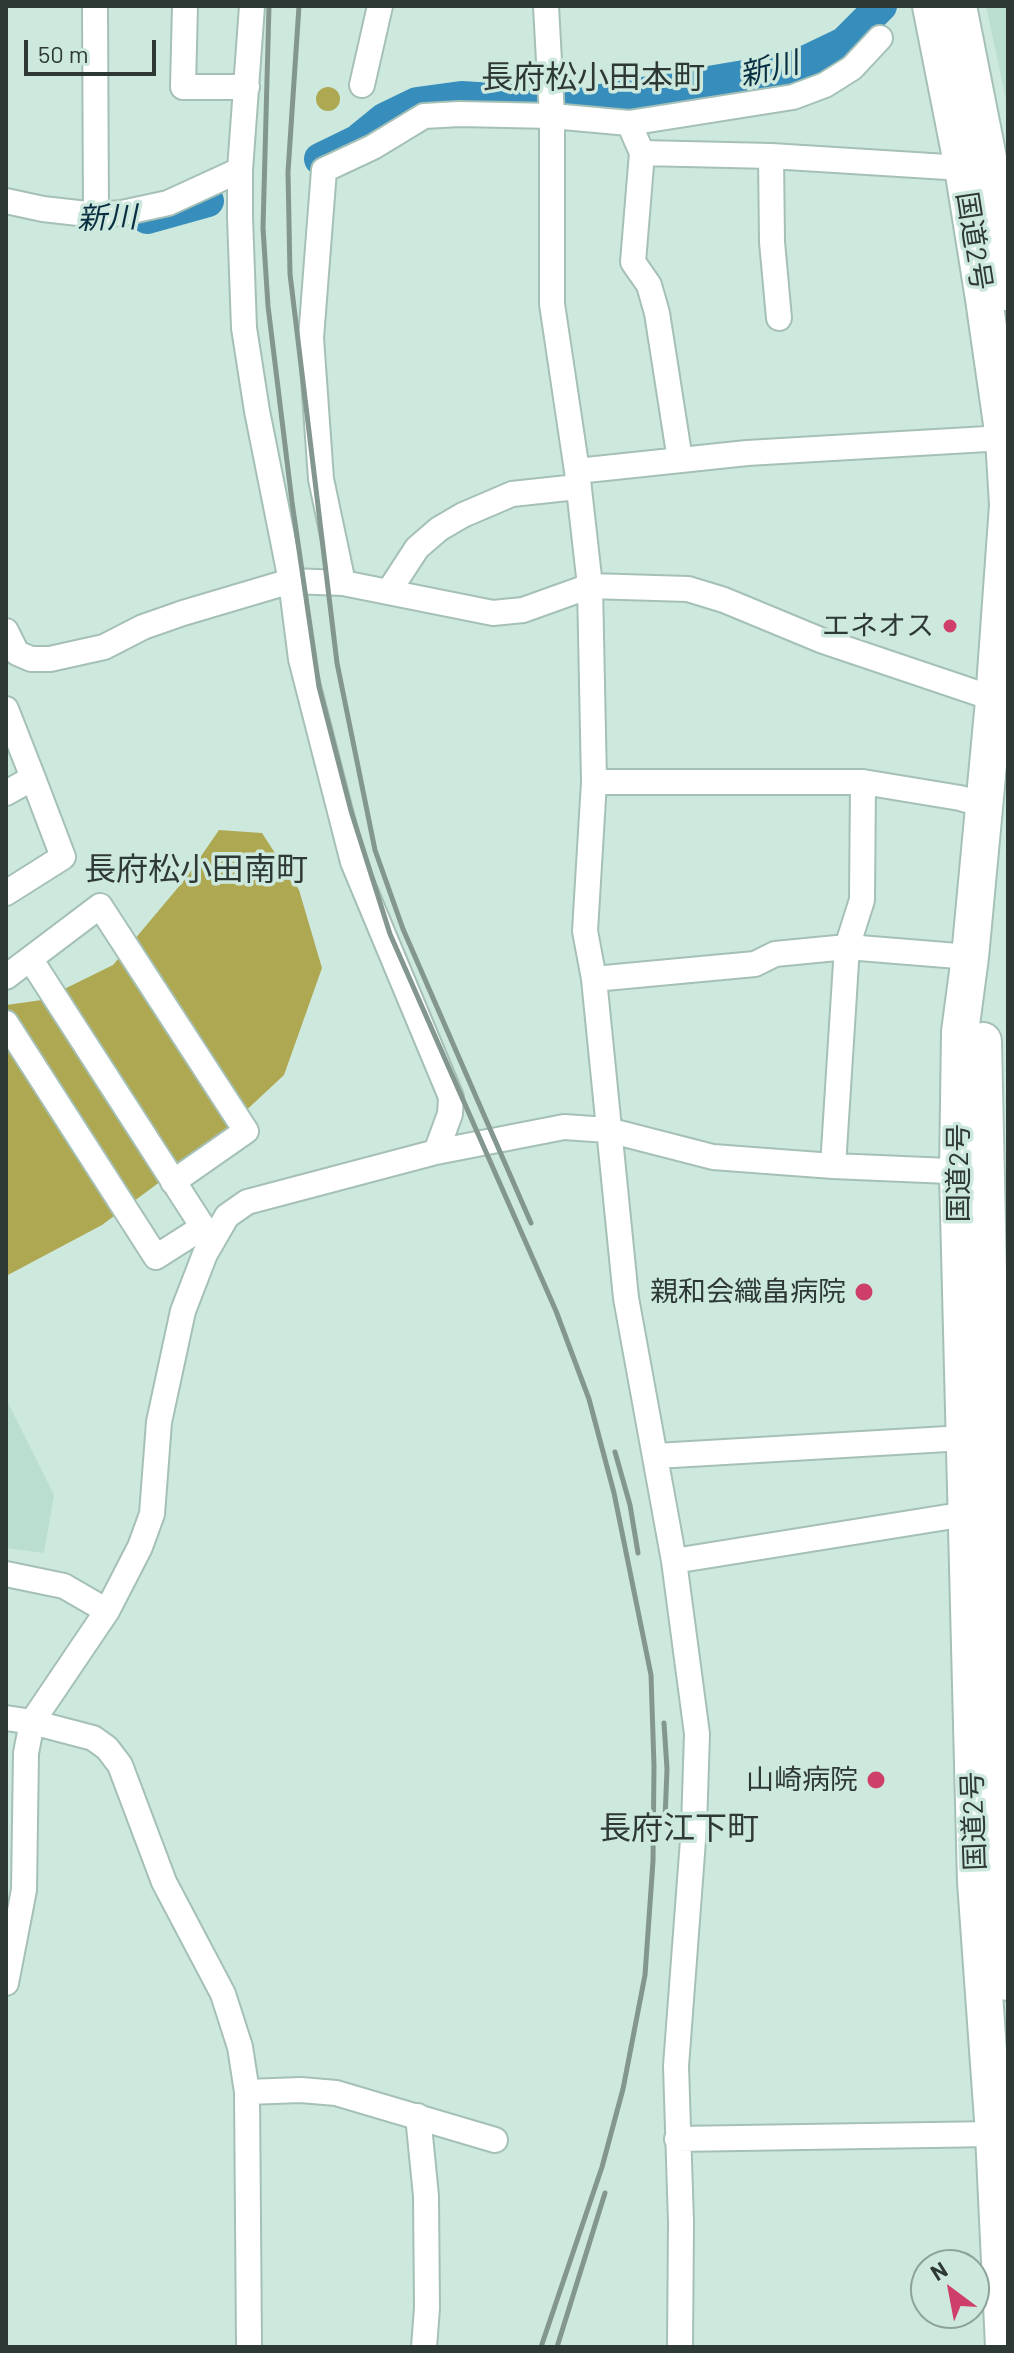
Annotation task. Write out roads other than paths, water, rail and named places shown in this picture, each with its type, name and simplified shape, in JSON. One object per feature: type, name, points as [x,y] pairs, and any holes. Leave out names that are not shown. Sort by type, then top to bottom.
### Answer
[{"type":"highway","name":"国道2号","points":[[931,6],[963,168],[992,222],[1008,299]]},
{"type":"highway","name":"国道2号","points":[[958,6],[990,168],[1008,505],[996,813],[972,1172],[964,1438],[976,1882],[1001,2129],[1004,2347]]},
{"type":"highway","name":"国道2号","points":[[996,813],[960,1032],[972,1172],[1003,1699],[1001,1875],[1008,1982]]},
{"type":"street","points":[[95,6],[96,215]]},
{"type":"street","points":[[185,6],[183,87],[247,87]]},
{"type":"street","points":[[252,6],[240,170],[244,328],[257,411],[291,581],[301,659],[353,862],[451,1097],[450,1114],[436,1152]]},
{"type":"street","points":[[362,85],[380,6]]},
{"type":"street","points":[[546,6],[552,116],[552,304],[590,586],[594,782],[585,931],[594,979],[626,1298],[674,1561],[697,1734],[694,1827],[676,2066],[681,2222],[680,2347]]},
{"type":"street","points":[[343,583],[321,479],[311,338],[324,170],[373,147],[424,116],[552,116],[629,123],[793,97],[825,85],[852,68],[880,38]]},
{"type":"street","points":[[629,123],[642,153],[633,262],[649,285],[657,313],[680,460]]},
{"type":"street","points":[[642,153],[771,156],[963,168]]},
{"type":"street","points":[[771,156],[772,242],[779,318]]},
{"type":"street","points":[[6,201],[96,215],[122,213],[168,203],[240,170]]},
{"type":"street","points":[[389,591],[417,548],[439,529],[512,494],[680,460],[747,453],[1004,438]]},
{"type":"street","points":[[6,631],[11,657],[50,659],[104,647],[143,627],[291,581],[343,583],[493,613],[523,610],[590,586],[688,589],[724,600],[823,641],[1001,702]]},
{"type":"street","points":[[6,709],[63,857],[6,893]]},
{"type":"street","points":[[6,793],[33,778]]},
{"type":"street","points":[[594,782],[863,782],[960,798],[996,813]]},
{"type":"street","points":[[833,1166],[847,947],[862,900],[863,782]]},
{"type":"street","points":[[6,977],[100,906],[246,1131],[173,1182]]},
{"type":"street","points":[[594,979],[755,964],[775,954],[847,947],[970,957]]},
{"type":"street","points":[[31,960],[207,1234]]},
{"type":"street","points":[[6,1023],[156,1257],[207,1234],[247,1202],[436,1152],[564,1127],[608,1130],[713,1157],[972,1172]]},
{"type":"street","points":[[6,1983],[10,1943],[24,1890],[26,1753],[32,1722],[107,1611],[140,1547],[152,1514],[159,1422],[170,1360],[207,1234]]},
{"type":"street","points":[[656,1456],[964,1438]]},
{"type":"street","points":[[674,1561],[966,1514]]},
{"type":"street","points":[[6,1574],[64,1586],[107,1611]]},
{"type":"street","points":[[6,1718],[93,1738],[107,1748],[120,1765],[164,1882],[223,1994],[240,2047],[247,2092],[249,2347]]},
{"type":"street","points":[[247,2092],[301,2090],[336,2093],[495,2140]]},
{"type":"street","points":[[418,2116],[426,2196],[427,2308],[424,2347]]},
{"type":"street","points":[[677,2139],[1001,2129]]},
{"type":"waterway","name":"新川","points":[[320,159],[357,141],[384,119],[417,103],[461,97],[577,104],[792,68],[844,43],[881,6]]},
{"type":"waterway","name":"新川","points":[[147,218],[208,201]]},
{"type":"railway","points":[[269,6],[263,228],[268,306],[319,687],[351,811],[390,934],[556,1311],[589,1399],[614,1493],[651,1675],[653,1861],[645,1975],[623,2089],[602,2167],[541,2347]]},
{"type":"railway","points":[[299,6],[288,172],[290,274],[337,663],[375,850],[403,929],[531,1223]]},
{"type":"railway","points":[[615,1452],[630,1505],[638,1553]]},
{"type":"railway","points":[[664,1723],[667,1769],[665,1819]]},
{"type":"railway","points":[[557,2347],[605,2193]]},
{"type":"place","name":"エネオス","points":[[950,626]]},
{"type":"place","name":"親和会織畠病院","points":[[864,1292]]},
{"type":"place","name":"山崎病院","points":[[876,1780]]},
{"type":"district","name":"長府松小田本町","points":[[593,77]]},
{"type":"district","name":"長府松小田南町","points":[[196,869]]},
{"type":"district","name":"長府江下町","points":[[679,1828]]}]
